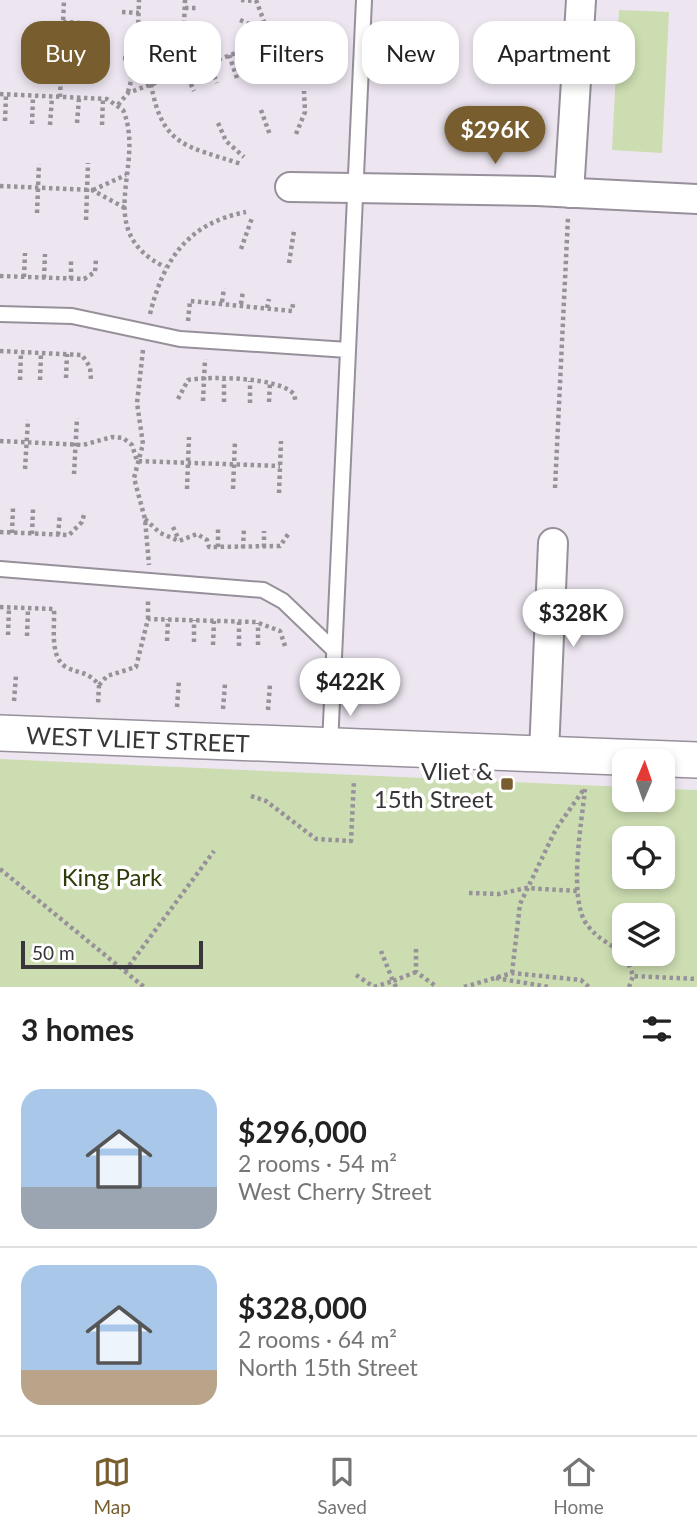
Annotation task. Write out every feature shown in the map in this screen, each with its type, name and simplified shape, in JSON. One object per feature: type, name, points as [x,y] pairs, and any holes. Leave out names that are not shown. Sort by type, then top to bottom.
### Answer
[{"type":"street","points":[[569,193],[580,0]]},
{"type":"street","points":[[290,187],[569,193],[697,199]]},
{"type":"street","points":[[544,753],[553,543]]},
{"type":"street","name":"WEST VLIET STREET","points":[[0,733],[697,760]]},
{"type":"lane","points":[[330,745],[364,0]]},
{"type":"lane","points":[[0,314],[72,316],[186,340],[348,350]]},
{"type":"lane","points":[[0,569],[263,590],[283,601],[334,650]]},
{"type":"path","points":[[63,21],[64,0]]},
{"type":"path","points":[[139,0],[139,21]]},
{"type":"path","points":[[185,0],[185,21]]},
{"type":"path","points":[[241,0],[256,0],[264,21]]},
{"type":"path","points":[[185,8],[200,8]]},
{"type":"path","points":[[122,12],[139,13]]},
{"type":"path","points":[[221,58],[235,53]]},
{"type":"path","points":[[229,55],[235,72]]},
{"type":"path","points":[[61,84],[61,97]]},
{"type":"path","points":[[118,105],[128,93],[130,84]]},
{"type":"path","points":[[128,93],[150,84],[156,112],[170,134],[186,146],[241,164]]},
{"type":"path","points":[[190,84],[194,91]]},
{"type":"path","points":[[296,134],[305,112],[304,91]]},
{"type":"path","points":[[5,121],[3,94],[103,99],[118,105],[126,117],[128,128],[126,230],[148,259],[165,267]]},
{"type":"path","points":[[32,124],[33,96]]},
{"type":"path","points":[[50,125],[52,97]]},
{"type":"path","points":[[77,123],[79,98]]},
{"type":"path","points":[[102,125],[103,99]]},
{"type":"path","points":[[261,110],[270,135]]},
{"type":"path","points":[[218,123],[226,141],[244,157]]},
{"type":"path","points":[[86,220],[88,163]]},
{"type":"path","points":[[37,213],[38,164]]},
{"type":"path","points":[[89,190],[127,175]]},
{"type":"path","points":[[0,186],[89,190],[125,208]]},
{"type":"path","points":[[555,488],[569,193]]},
{"type":"path","points":[[98,704],[99,685],[107,676],[136,667],[148,619],[145,519],[134,478],[143,444],[137,403],[147,332],[165,267],[196,232],[246,212]]},
{"type":"path","points":[[241,249],[252,218]]},
{"type":"path","points":[[289,263],[294,231]]},
{"type":"path","points":[[24,277],[25,253]]},
{"type":"path","points":[[44,278],[45,254]]},
{"type":"path","points":[[71,258],[71,279]]},
{"type":"path","points":[[0,276],[71,279],[91,276],[96,259]]},
{"type":"path","points":[[222,302],[224,288]]},
{"type":"path","points":[[241,304],[243,291]]},
{"type":"path","points":[[267,308],[269,299]]},
{"type":"path","points":[[186,340],[190,301],[222,302],[292,311],[293,304]]},
{"type":"path","points":[[203,401],[205,341]]},
{"type":"path","points":[[0,351],[82,355],[90,368],[91,380]]},
{"type":"path","points":[[20,380],[21,352]]},
{"type":"path","points":[[40,380],[41,353]]},
{"type":"path","points":[[66,378],[67,354]]},
{"type":"path","points":[[178,399],[188,380],[204,379],[270,382],[290,389],[296,403]]},
{"type":"path","points":[[224,380],[224,402]]},
{"type":"path","points":[[250,381],[250,403]]},
{"type":"path","points":[[270,382],[270,402]]},
{"type":"path","points":[[74,474],[77,418]]},
{"type":"path","points":[[25,469],[27,420]]},
{"type":"path","points":[[0,441],[76,445],[112,437],[123,438],[132,445],[137,461]]},
{"type":"path","points":[[187,489],[189,437]]},
{"type":"path","points":[[233,489],[235,441]]},
{"type":"path","points":[[279,493],[281,441]]},
{"type":"path","points":[[137,461],[280,466]]},
{"type":"path","points":[[12,533],[13,508]]},
{"type":"path","points":[[32,534],[33,509]]},
{"type":"path","points":[[58,535],[60,514]]},
{"type":"path","points":[[0,532],[69,535],[82,522],[84,514]]},
{"type":"path","points":[[145,519],[160,533],[179,541]]},
{"type":"path","points":[[173,527],[179,541]]},
{"type":"path","points":[[218,527],[218,547]]},
{"type":"path","points":[[243,548],[244,528]]},
{"type":"path","points":[[179,541],[197,531],[207,540],[209,547],[264,548],[280,546],[289,533]]},
{"type":"path","points":[[264,531],[264,548]]},
{"type":"path","points":[[0,607],[54,609],[54,647],[59,660],[66,667],[83,671],[99,685]]},
{"type":"path","points":[[8,635],[9,608]]},
{"type":"path","points":[[27,636],[28,608]]},
{"type":"path","points":[[148,619],[258,623],[280,631],[285,646]]},
{"type":"path","points":[[167,641],[168,620]]},
{"type":"path","points":[[194,620],[194,642]]},
{"type":"path","points":[[213,645],[214,621]]},
{"type":"path","points":[[239,646],[240,622]]},
{"type":"path","points":[[258,623],[258,645]]},
{"type":"path","points":[[14,701],[16,675]]},
{"type":"path","points":[[177,707],[179,680]]},
{"type":"path","points":[[223,709],[225,684]]},
{"type":"path","points":[[268,710],[270,684]]},
{"type":"path","points":[[251,796],[267,801],[316,839],[351,841],[355,780]]},
{"type":"path","points":[[512,973],[520,904],[526,888],[556,829],[585,789],[577,891],[586,925],[623,952],[632,976],[629,987]]},
{"type":"path","points":[[125,971],[214,851]]},
{"type":"path","points":[[0,869],[144,987]]},
{"type":"path","points":[[469,892],[499,894],[526,888],[577,891]]},
{"type":"path","points":[[416,949],[416,972]]},
{"type":"path","points":[[381,951],[396,987]]},
{"type":"path","points":[[356,975],[374,987],[416,972]]},
{"type":"path","points":[[416,972],[437,987]]},
{"type":"path","points":[[464,987],[512,973],[581,980],[589,987]]},
{"type":"path","points":[[632,976],[697,979]]},
{"type":"path","points":[[495,978],[548,987]]},
{"type":"green space","points":[[619,10],[669,12],[662,153],[612,150],[615,84],[635,84],[635,21],[618,21]]},
{"type":"green space","name":"King Park","points":[[0,759],[612,786],[612,812],[676,812],[676,789],[697,790],[697,987],[0,987]]},
{"type":"place","name":"Vliet & 15th Street","points":[[507,784]]}]
